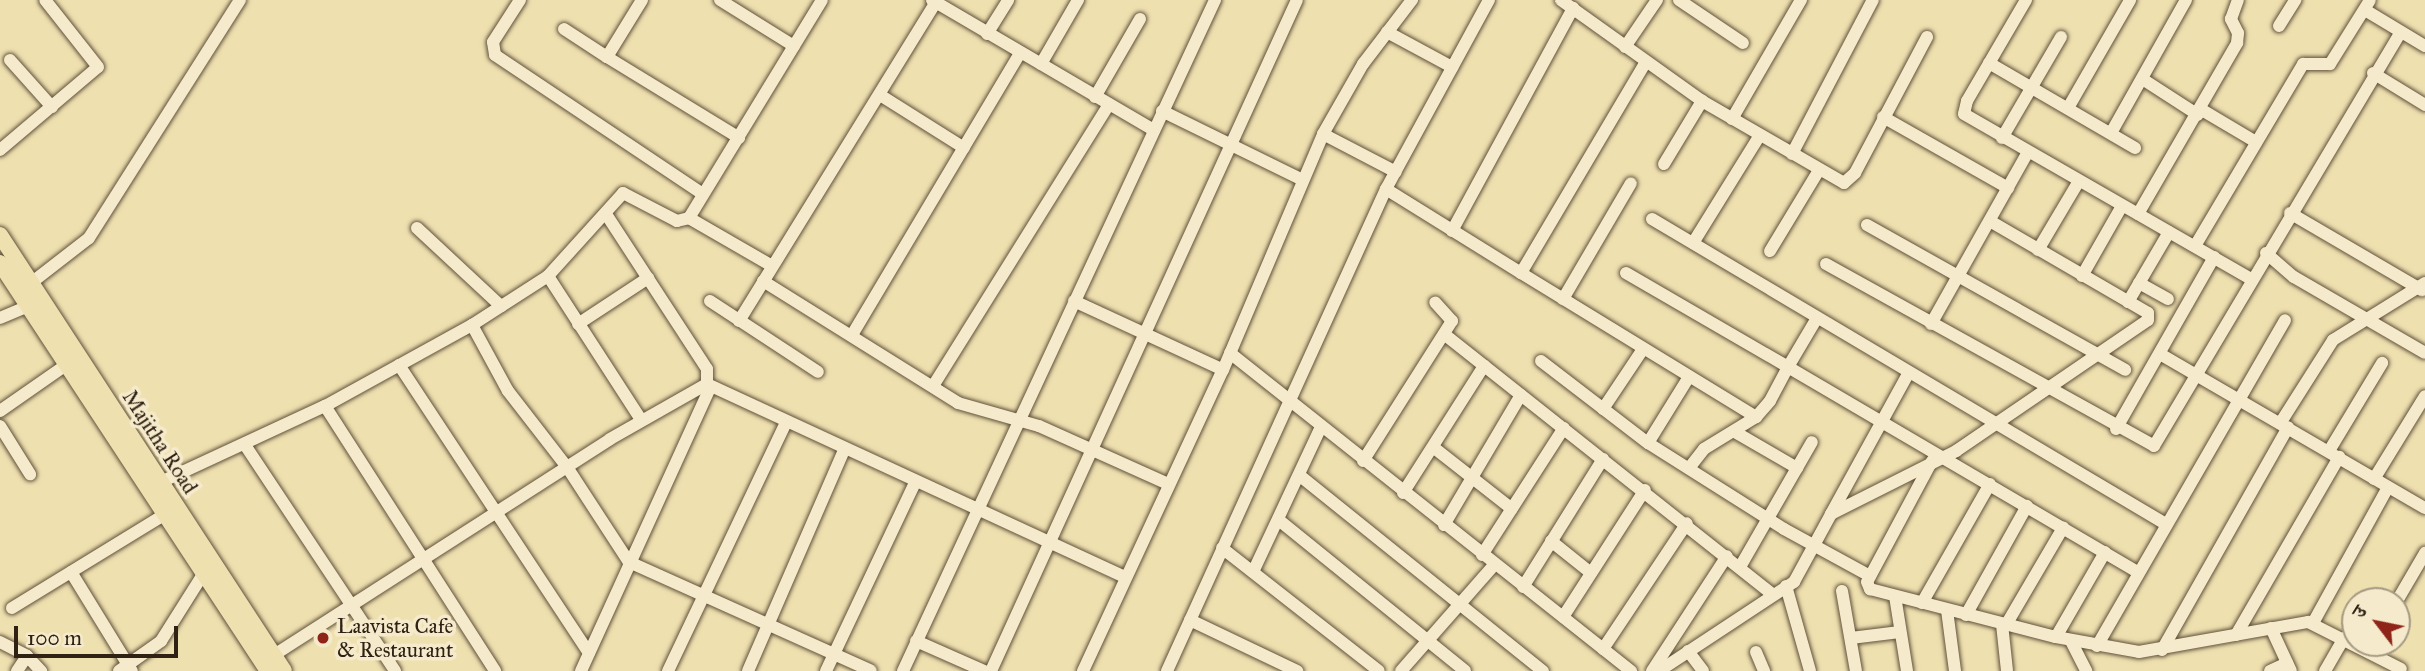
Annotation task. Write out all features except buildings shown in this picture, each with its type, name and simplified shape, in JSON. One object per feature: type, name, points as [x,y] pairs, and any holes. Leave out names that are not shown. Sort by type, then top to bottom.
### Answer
[{"type":"main road","name":"Majitha Road","points":[[0,235],[31,283],[35,303],[64,366],[284,671]]},
{"type":"main road","name":"Majitha Road","points":[[0,264],[79,356],[161,482],[170,511],[202,576],[268,671]]},
{"type":"street","points":[[0,150],[98,65],[45,0]]},
{"type":"street","points":[[31,283],[79,250],[117,200],[240,0]]},
{"type":"street","points":[[520,0],[493,42],[495,55],[703,194]]},
{"type":"street","points":[[607,57],[642,0]]},
{"type":"street","points":[[720,0],[794,46]]},
{"type":"street","points":[[689,218],[822,0]]},
{"type":"street","points":[[988,34],[1008,0]]},
{"type":"street","points":[[1041,64],[1078,0]]},
{"type":"street","points":[[903,671],[975,508],[1020,419],[1214,0]]},
{"type":"street","points":[[990,671],[1145,335],[1228,144],[1297,0]]},
{"type":"street","points":[[1167,671],[1386,189],[1489,0]]},
{"type":"street","points":[[1561,0],[1645,64],[1837,181],[1850,180],[1927,37]]},
{"type":"street","points":[[1625,47],[1657,0]]},
{"type":"street","points":[[1679,0],[1743,43]]},
{"type":"street","points":[[1732,119],[1801,0]]},
{"type":"street","points":[[1792,154],[1873,0]]},
{"type":"street","points":[[2026,0],[1963,109],[1969,120],[2251,279]]},
{"type":"street","points":[[2068,108],[2130,0]]},
{"type":"street","points":[[2111,133],[2144,80],[2186,0]]},
{"type":"street","points":[[2138,214],[2200,113],[2237,43],[2237,29],[2231,19],[2238,0]]},
{"type":"street","points":[[2279,26],[2294,0]]},
{"type":"street","points":[[1083,671],[1223,370],[1324,134],[1343,95],[1409,1]]},
{"type":"street","points":[[739,321],[938,2],[1020,53],[1153,129]]},
{"type":"street","points":[[2195,246],[2304,64],[2330,64],[2367,5],[2401,32],[2425,46]]},
{"type":"street","points":[[1452,231],[1573,8]]},
{"type":"street","points":[[1095,97],[1140,19]]},
{"type":"street","points":[[564,29],[739,138]]},
{"type":"street","points":[[1387,32],[1452,67]]},
{"type":"street","points":[[1826,264],[2050,389],[2116,429],[2154,446],[2373,73],[2401,32]]},
{"type":"street","points":[[2002,138],[2061,37]]},
{"type":"street","points":[[852,335],[1020,53]]},
{"type":"street","points":[[10,60],[52,107]]},
{"type":"street","points":[[1989,63],[2135,148]]},
{"type":"street","points":[[1521,272],[1645,64]]},
{"type":"street","points":[[2373,73],[2425,105]]},
{"type":"street","points":[[2144,80],[2256,142]]},
{"type":"street","points":[[880,95],[964,148]]},
{"type":"street","points":[[1664,164],[1702,101]]},
{"type":"street","points":[[933,386],[1109,104]]},
{"type":"street","points":[[1162,111],[1303,180]]},
{"type":"street","points":[[1883,117],[2008,188]]},
{"type":"street","points":[[1324,134],[1396,172]]},
{"type":"street","points":[[1693,243],[1760,135]]},
{"type":"street","points":[[1931,324],[2028,152]]},
{"type":"street","points":[[1770,251],[1819,170]]},
{"type":"street","points":[[2038,250],[2079,181]]},
{"type":"street","points":[[1563,299],[1631,183]]},
{"type":"street","points":[[1386,189],[1756,417]]},
{"type":"street","points":[[161,482],[325,406],[472,325],[548,276],[626,192],[677,220],[689,218],[772,266]]},
{"type":"street","points":[[2082,276],[2122,206]]},
{"type":"street","points":[[2290,213],[2422,288]]},
{"type":"street","points":[[580,671],[708,386],[707,369],[606,214]]},
{"type":"street","points":[[1652,219],[1908,374],[2164,523]]},
{"type":"street","points":[[1831,514],[1937,459],[1996,423],[2050,389],[2148,320],[2148,313],[1990,221]]},
{"type":"street","points":[[1867,225],[2125,370]]},
{"type":"street","points":[[417,228],[501,306]]},
{"type":"street","points":[[2128,302],[2169,232]]},
{"type":"street","points":[[2266,253],[2294,277],[2425,353]]},
{"type":"street","points":[[2116,429],[2214,257]]},
{"type":"street","points":[[1626,273],[1883,421],[1937,459],[1990,484],[2137,572]]},
{"type":"street","points":[[548,276],[641,421]]},
{"type":"street","points":[[578,324],[648,278]]},
{"type":"street","points":[[763,281],[967,407],[1020,419],[1168,484]]},
{"type":"street","points":[[2139,282],[2168,299]]},
{"type":"street","points":[[2162,650],[2327,347],[2367,319],[2422,288]]},
{"type":"street","points":[[710,301],[818,372]]},
{"type":"street","points":[[1074,302],[1223,370]]},
{"type":"street","points":[[1363,461],[1453,318],[1435,302]]},
{"type":"street","points":[[0,318],[35,303]]},
{"type":"street","points":[[1689,468],[1704,449],[1756,417],[1770,401],[1817,318]]},
{"type":"street","points":[[2097,646],[2164,523],[2286,320]]},
{"type":"street","points":[[472,325],[508,391],[567,467],[629,562],[871,671]]},
{"type":"street","points":[[1444,334],[1687,523],[1772,594]]},
{"type":"street","points":[[1603,409],[1643,349]]},
{"type":"street","points":[[1230,353],[1403,493],[1631,671]]},
{"type":"street","points":[[2160,354],[2285,425],[2388,488],[2424,504]]},
{"type":"street","points":[[0,411],[79,356]]},
{"type":"street","points":[[1541,361],[1648,443],[1768,519],[1870,576]]},
{"type":"street","points":[[2236,635],[2382,363]]},
{"type":"street","points":[[400,365],[494,514],[589,653]]},
{"type":"street","points":[[1403,493],[1484,366]]},
{"type":"street","points":[[1659,671],[1799,577],[1908,374]]},
{"type":"street","points":[[1648,443],[1689,377]]},
{"type":"street","points":[[274,655],[641,421],[708,386]]},
{"type":"street","points":[[708,386],[1125,578]]},
{"type":"street","points":[[1444,525],[1521,395]]},
{"type":"street","points":[[2374,479],[2425,396]]},
{"type":"street","points":[[325,406],[495,671]]},
{"type":"street","points":[[668,671],[786,422]]},
{"type":"street","points":[[0,426],[30,474]]},
{"type":"street","points":[[1253,572],[1280,521],[1321,427]]},
{"type":"street","points":[[1482,555],[1564,428]]},
{"type":"street","points":[[1735,432],[1797,468]]},
{"type":"street","points":[[1740,567],[1812,442]]},
{"type":"street","points":[[245,445],[395,671]]},
{"type":"street","points":[[1433,447],[1511,509]]},
{"type":"street","points":[[748,671],[845,448]]},
{"type":"street","points":[[1522,587],[1603,458]]},
{"type":"street","points":[[1937,459],[1870,576],[1868,587],[2004,625],[2097,646],[2162,650],[2271,628],[2313,623],[2341,637]]},
{"type":"street","points":[[1299,475],[1543,671]]},
{"type":"street","points":[[826,671],[916,481]]},
{"type":"street","points":[[1922,603],[1990,484]]},
{"type":"street","points":[[2313,623],[2388,488]]},
{"type":"street","points":[[1563,617],[1645,490]]},
{"type":"street","points":[[1966,615],[2027,506]]},
{"type":"street","points":[[12,608],[170,511]]},
{"type":"street","points":[[1280,521],[1465,671]]},
{"type":"street","points":[[1603,649],[1687,523]]},
{"type":"street","points":[[2007,671],[2004,625],[2063,528]]},
{"type":"street","points":[[1551,541],[1591,573]]},
{"type":"street","points":[[1222,548],[1379,671]]},
{"type":"street","points":[[2056,638],[2105,552]]},
{"type":"street","points":[[2405,587],[2425,553]]},
{"type":"street","points":[[1652,671],[1727,556]]},
{"type":"street","points":[[1401,671],[1495,564]]},
{"type":"street","points":[[71,572],[127,669],[161,642],[202,576]]},
{"type":"street","points":[[1786,586],[1810,671]]},
{"type":"street","points":[[1842,591],[1856,671]]},
{"type":"street","points":[[1895,596],[1907,671]]},
{"type":"street","points":[[1947,610],[1955,671]]},
{"type":"street","points":[[1190,620],[1297,671]]},
{"type":"street","points":[[2270,671],[2289,667],[2271,628]]},
{"type":"street","points":[[1851,638],[1900,632]]},
{"type":"street","points":[[916,641],[984,671]]},
{"type":"street","points":[[2071,641],[2086,671]]},
{"type":"street","points":[[0,642],[27,656],[41,671]]},
{"type":"street","points":[[2325,671],[2341,643]]},
{"type":"street","points":[[1688,651],[1703,671]]},
{"type":"street","points":[[1756,652],[1764,671]]},
{"type":"street","points":[[17,671],[27,656]]},
{"type":"street","points":[[2384,657],[2401,669]]},
{"type":"place","name":"Laavista Cafe & Restaurant","points":[[323,638]]}]
